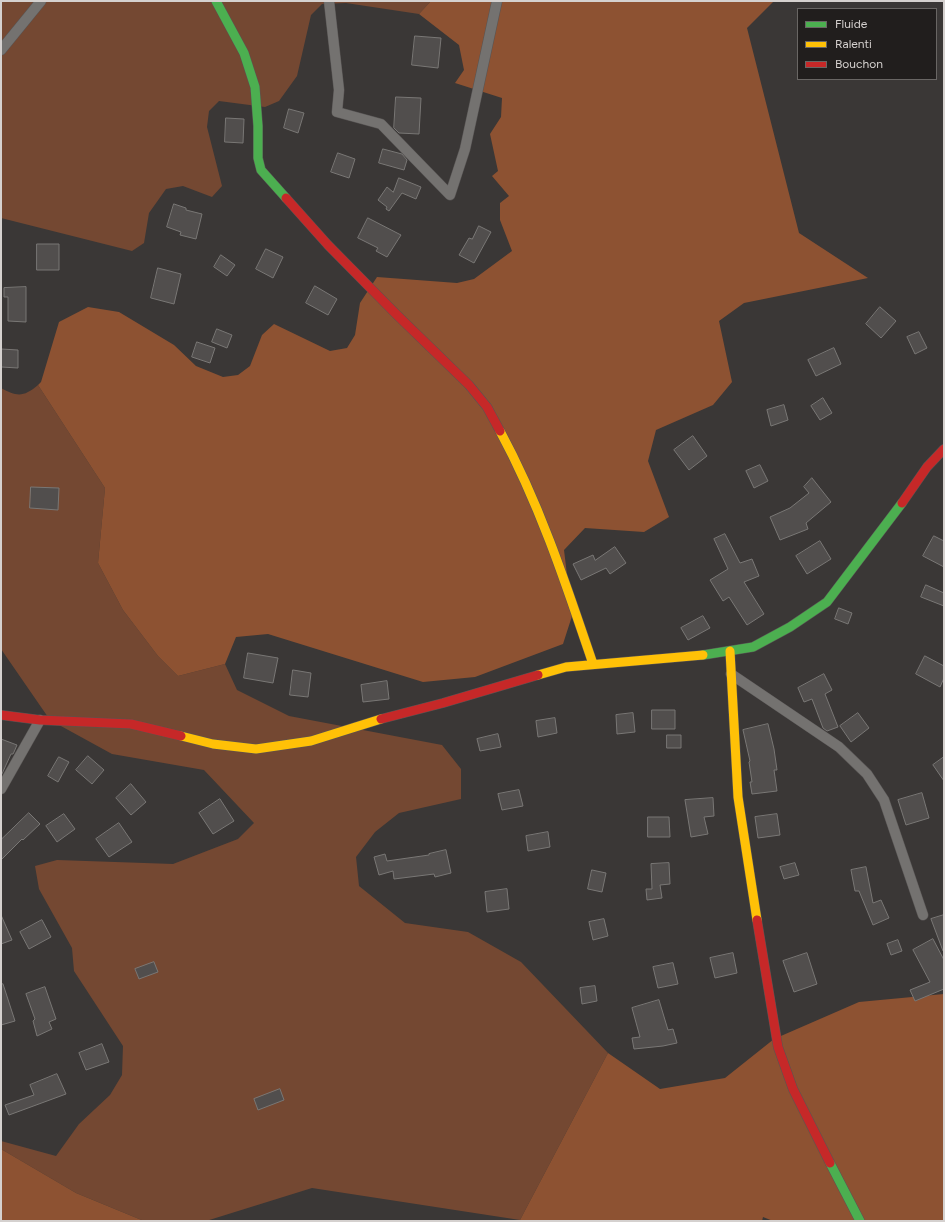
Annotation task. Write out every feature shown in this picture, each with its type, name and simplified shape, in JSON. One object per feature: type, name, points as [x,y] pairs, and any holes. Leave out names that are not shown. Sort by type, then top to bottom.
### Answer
[{"type":"street","points":[[1,50],[41,1]]},
{"type":"street","points":[[216,1],[244,53],[255,86],[258,126],[258,158],[261,170],[328,245],[469,385],[487,407],[529,489],[557,556],[593,664]]},
{"type":"street","points":[[329,1],[339,90],[337,112],[381,124],[450,196],[466,149],[497,1]]},
{"type":"street","points":[[1,715],[40,720],[131,724],[213,744],[256,749],[311,741],[375,721],[566,667],[709,654],[753,647],[790,627],[827,602],[885,526],[927,467],[944,449]]},
{"type":"street","points":[[730,651],[738,797],[778,1047],[793,1089],[860,1221]]},
{"type":"street","points":[[731,674],[839,747],[867,774],[884,800],[923,915]]},
{"type":"street","points":[[1,789],[40,720]]},
{"type":"shaded area","points":[[1,1],[431,1],[419,14],[346,3],[322,4],[311,15],[297,76],[279,101],[265,107],[219,101],[209,111],[207,127],[222,186],[212,197],[183,186],[166,189],[149,213],[144,243],[132,251],[1,218]]},
{"type":"shaded area","points":[[431,1],[774,1],[747,28],[799,233],[868,278],[744,303],[719,321],[732,382],[713,405],[656,430],[648,461],[669,517],[644,532],[585,528],[564,550],[572,616],[563,644],[475,677],[423,682],[268,634],[236,637],[225,664],[178,676],[158,656],[123,610],[98,563],[105,488],[38,385],[41,382],[59,322],[88,307],[119,312],[174,345],[196,366],[223,377],[238,375],[250,366],[262,335],[274,324],[330,351],[347,348],[355,335],[360,303],[377,277],[457,283],[474,279],[512,251],[500,220],[500,203],[509,196],[492,176],[498,171],[490,134],[501,117],[502,98],[455,83],[464,70],[459,45],[419,14]]},
{"type":"shaded area","points":[[38,385],[105,488],[98,563],[123,610],[158,656],[178,676],[225,664],[237,690],[289,716],[442,745],[461,769],[461,799],[399,813],[375,832],[356,857],[359,886],[405,923],[468,932],[521,962],[608,1053],[520,1220],[312,1188],[206,1221],[144,1221],[76,1193],[1,1149],[1,1141],[56,1156],[79,1124],[110,1095],[122,1075],[123,1046],[74,971],[72,948],[39,889],[35,866],[57,860],[173,864],[238,839],[254,823],[204,770],[112,754],[50,720],[1,649],[1,388],[12,393],[24,394]]},
{"type":"shaded area","points":[[944,994],[944,1221],[773,1221],[763,1217],[762,1221],[520,1220],[608,1053],[660,1089],[725,1078],[774,1039],[859,1002]]},
{"type":"shaded area","points":[[1,1149],[76,1193],[144,1221],[1,1221]]},
{"type":"building","points":[[415,36],[441,38],[438,68],[412,65]]},
{"type":"building","points":[[396,97],[421,98],[419,134],[399,133],[394,128]]},
{"type":"building","points":[[289,109],[304,113],[298,133],[284,128]]},
{"type":"building","points":[[226,118],[244,119],[243,143],[225,142]]},
{"type":"building","points":[[383,149],[402,154],[407,160],[404,170],[379,163]]},
{"type":"building","points":[[338,153],[355,159],[349,178],[331,172]]},
{"type":"building","points":[[399,178],[421,187],[416,199],[402,193],[389,211],[386,209],[387,207],[378,200],[387,187],[393,192]]},
{"type":"building","points":[[174,204],[186,208],[186,210],[202,214],[196,239],[180,235],[181,232],[167,227]]},
{"type":"building","points":[[368,218],[401,235],[387,257],[376,251],[378,248],[358,238]]},
{"type":"building","points":[[479,226],[491,232],[474,263],[459,255],[469,238],[472,239]]},
{"type":"building","points":[[37,244],[59,244],[59,270],[37,270]]},
{"type":"building","points":[[266,249],[283,257],[273,278],[256,269]]},
{"type":"building","points":[[221,255],[235,265],[227,276],[214,267]]},
{"type":"building","points":[[158,268],[181,274],[174,304],[151,298]]},
{"type":"building","points":[[315,286],[337,299],[328,315],[306,303]]},
{"type":"building","points":[[26,287],[26,322],[8,321],[8,297],[4,297],[4,288]]},
{"type":"building","points":[[880,307],[896,321],[881,338],[866,324]]},
{"type":"building","points":[[217,329],[232,335],[227,348],[212,342]]},
{"type":"building","points":[[919,332],[927,348],[915,354],[907,337]]},
{"type":"building","points":[[197,342],[215,348],[210,363],[192,357]]},
{"type":"building","points":[[834,348],[841,364],[816,376],[808,360]]},
{"type":"building","points":[[1,349],[18,350],[18,368],[1,367]]},
{"type":"building","points":[[823,398],[832,413],[820,420],[811,406]]},
{"type":"building","points":[[784,405],[788,420],[771,426],[767,410]]},
{"type":"building","points":[[693,436],[707,456],[689,470],[674,450]]},
{"type":"building","points":[[760,465],[768,481],[754,488],[746,471]]},
{"type":"building","points":[[812,478],[831,502],[806,523],[808,529],[780,540],[770,517],[790,508],[809,493],[804,487]]},
{"type":"building","points":[[31,487],[59,488],[58,510],[30,508]]},
{"type":"building","points":[[725,534],[740,563],[752,559],[759,576],[744,582],[764,614],[747,625],[729,597],[723,601],[710,580],[728,569],[714,539]]},
{"type":"building","points":[[934,536],[944,541],[944,567],[923,556]]},
{"type":"building","points":[[820,541],[831,559],[807,574],[796,556]]},
{"type":"building","points":[[615,547],[626,563],[610,574],[606,568],[581,580],[573,564],[593,555],[595,560]]},
{"type":"building","points":[[926,585],[944,593],[944,606],[921,597]]},
{"type":"building","points":[[839,608],[852,613],[848,624],[835,619]]},
{"type":"building","points":[[703,616],[710,628],[688,640],[681,628]]},
{"type":"building","points":[[248,653],[278,658],[273,683],[244,678]]},
{"type":"building","points":[[925,656],[944,666],[944,678],[940,687],[916,674]]},
{"type":"building","points":[[293,670],[311,673],[308,697],[290,695]]},
{"type":"building","points":[[824,674],[832,690],[825,694],[838,727],[827,731],[823,728],[812,699],[804,702],[798,688]]},
{"type":"building","points":[[387,681],[389,699],[363,702],[361,685]]},
{"type":"building","points":[[652,710],[675,710],[675,729],[652,729]]},
{"type":"building","points":[[633,713],[635,732],[617,734],[616,715]]},
{"type":"building","points":[[858,713],[869,728],[851,742],[840,726]]},
{"type":"building","points":[[555,718],[557,733],[538,737],[536,721]]},
{"type":"building","points":[[768,724],[777,770],[774,770],[777,791],[752,794],[750,782],[752,782],[750,761],[743,730]]},
{"type":"building","points":[[498,734],[501,747],[480,751],[477,739]]},
{"type":"building","points":[[667,735],[681,735],[681,748],[667,748]]},
{"type":"building","points":[[1,739],[17,745],[13,754],[11,754],[1,776]]},
{"type":"building","points":[[88,756],[104,770],[92,784],[76,770]]},
{"type":"building","points":[[59,757],[69,762],[58,782],[48,776]]},
{"type":"building","points":[[944,757],[944,781],[933,765]]},
{"type":"building","points":[[131,784],[146,802],[131,815],[116,798]]},
{"type":"building","points":[[519,790],[523,806],[502,810],[498,794]]},
{"type":"building","points":[[922,793],[929,818],[906,825],[898,800]]},
{"type":"building","points":[[713,798],[714,816],[704,817],[708,834],[691,837],[685,800]]},
{"type":"building","points":[[220,799],[234,821],[213,834],[199,813]]},
{"type":"building","points":[[29,813],[40,824],[1,860],[1,840]]},
{"type":"building","points":[[64,814],[75,829],[57,842],[46,826]]},
{"type":"building","points":[[777,814],[780,835],[758,838],[755,817]]},
{"type":"building","points":[[648,817],[669,817],[670,837],[648,837]]},
{"type":"building","points":[[119,823],[132,842],[109,857],[96,839]]},
{"type":"building","points":[[548,832],[550,847],[528,851],[526,836]]},
{"type":"building","points":[[446,850],[451,873],[435,877],[434,874],[394,879],[393,871],[379,875],[374,857],[385,854],[387,861],[429,855]]},
{"type":"building","points":[[669,863],[670,884],[660,885],[662,898],[647,900],[646,889],[652,889],[651,864]]},
{"type":"building","points":[[795,863],[799,875],[784,879],[780,867]]},
{"type":"building","points":[[866,867],[873,903],[881,900],[889,918],[873,925],[859,891],[855,891],[851,870]]},
{"type":"building","points":[[592,870],[606,873],[602,892],[588,889]]},
{"type":"building","points":[[507,889],[509,909],[487,912],[485,892]]},
{"type":"building","points":[[1,915],[12,940],[1,944]]},
{"type":"building","points":[[944,915],[944,951],[943,951],[931,919]]},
{"type":"building","points":[[604,919],[608,936],[593,940],[589,922]]},
{"type":"building","points":[[42,920],[51,937],[29,949],[20,932]]},
{"type":"building","points":[[933,939],[944,960],[944,989],[915,1001],[910,990],[930,982],[913,950]]},
{"type":"building","points":[[898,940],[902,951],[891,955],[887,944]]},
{"type":"building","points":[[733,953],[737,973],[715,978],[710,958]]},
{"type":"building","points":[[807,953],[817,984],[794,992],[783,961]]},
{"type":"building","points":[[154,962],[158,972],[139,979],[135,969]]},
{"type":"building","points":[[673,963],[678,984],[658,988],[653,967]]},
{"type":"building","points":[[3,984],[15,1021],[1,1025],[1,985]]},
{"type":"building","points":[[595,986],[597,1001],[582,1004],[580,988]]},
{"type":"building","points":[[45,987],[56,1019],[49,1022],[52,1029],[37,1036],[33,1021],[35,1019],[26,994]]},
{"type":"building","points":[[659,1000],[668,1030],[673,1029],[677,1043],[634,1049],[632,1038],[640,1037],[632,1008]]},
{"type":"building","points":[[102,1044],[109,1062],[86,1070],[79,1053]]},
{"type":"building","points":[[57,1074],[66,1094],[9,1115],[5,1105],[34,1095],[30,1085]]},
{"type":"building","points":[[280,1089],[284,1100],[258,1110],[254,1099]]},
{"type":"traffic: fast","points":[[216,1],[244,53],[255,87],[258,126],[258,158],[261,170],[286,198]]},
{"type":"traffic: fast","points":[[703,655],[753,647],[790,627],[827,602],[902,503]]},
{"type":"traffic: fast","points":[[830,1163],[860,1221]]},
{"type":"traffic: slow","points":[[500,431],[528,487],[540,516],[593,664]]},
{"type":"traffic: slow","points":[[730,651],[738,797],[757,920]]},
{"type":"traffic: slow","points":[[538,675],[566,667],[703,655]]},
{"type":"traffic: slow","points":[[181,736],[213,744],[256,749],[311,741],[381,719]]},
{"type":"traffic: jam","points":[[286,198],[328,245],[469,385],[487,407],[500,431]]},
{"type":"traffic: jam","points":[[902,503],[927,467],[944,449]]},
{"type":"traffic: jam","points":[[381,719],[443,703],[538,675]]},
{"type":"traffic: jam","points":[[1,715],[40,720],[131,724],[181,736]]},
{"type":"traffic: jam","points":[[757,920],[778,1047],[793,1089],[830,1163]]}]
